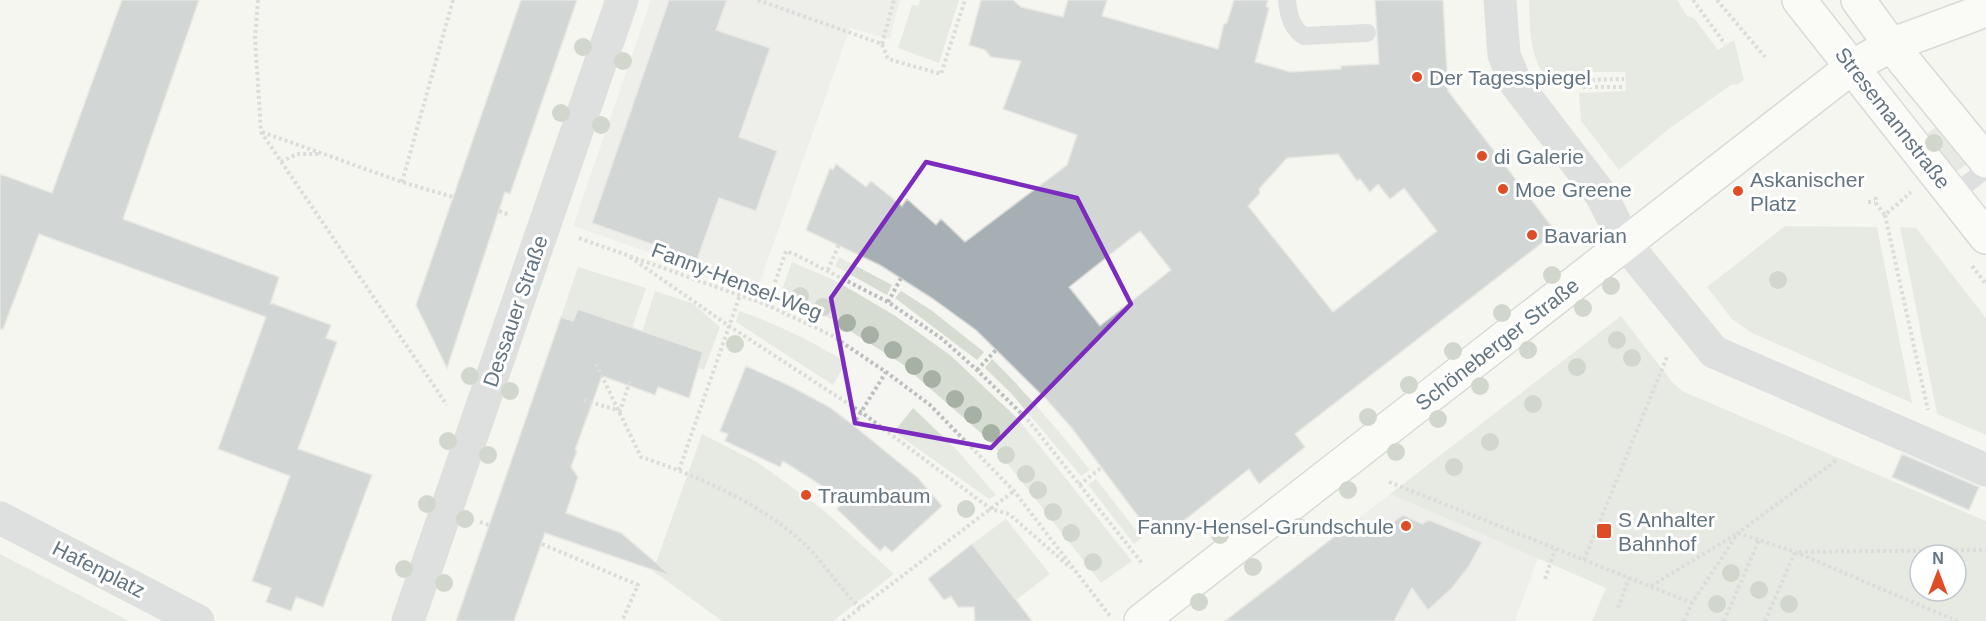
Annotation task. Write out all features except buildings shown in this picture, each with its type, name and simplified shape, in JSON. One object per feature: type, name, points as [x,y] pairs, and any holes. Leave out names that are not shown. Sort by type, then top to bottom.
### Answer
[{"type":"street","name":"Dessauer Straße","points":[[408,621],[622,0]]},
{"type":"street","points":[[1500,0],[1504,55],[1511,75],[1523,94],[1602,196],[1625,243],[1714,352],[1986,470]]},
{"type":"street","name":"Stresemannstraße","points":[[1799,0],[1986,237]]},
{"type":"street","name":"Stresemannstraße","points":[[1858,0],[1891,45],[1986,161]]},
{"type":"street","name":"Schöneberger Straße","points":[[1141,621],[1852,67],[1891,45],[1986,10]]},
{"type":"street","name":"Hafenplatz","points":[[0,518],[198,621]]},
{"type":"lane","points":[[1287,0],[1288,11],[1297,32],[1304,36],[1367,33]]},
{"type":"lane","points":[[1953,195],[1986,169]]},
{"type":"path","points":[[258,0],[255,38],[261,132],[447,405]]},
{"type":"path","points":[[402,182],[453,0]]},
{"type":"path","points":[[758,0],[882,44]]},
{"type":"path","points":[[894,0],[882,44],[888,59],[941,74],[965,0]]},
{"type":"path","points":[[1693,0],[1725,44]]},
{"type":"path","points":[[1717,0],[1765,57]]},
{"type":"path","points":[[1624,79],[1584,80],[1582,85],[1624,87]]},
{"type":"path","points":[[261,132],[402,182],[453,197]]},
{"type":"path","points":[[281,162],[297,154],[324,154]]},
{"type":"path","points":[[1885,215],[1907,196]]},
{"type":"path","points":[[1868,202],[1875,200],[1885,215],[1929,416]]},
{"type":"path","points":[[499,211],[510,215]]},
{"type":"path","name":"Fanny-Hensel-Weg","points":[[579,238],[767,305],[831,335],[886,372],[930,405],[1014,491],[1114,621]]},
{"type":"path","points":[[828,270],[839,244]]},
{"type":"path","points":[[767,305],[786,251],[888,302],[941,338],[1028,420],[1142,563]]},
{"type":"path","points":[[626,254],[729,326],[861,412],[991,509],[1009,514],[1079,574]]},
{"type":"path","points":[[888,302],[902,278]]},
{"type":"path","points":[[679,470],[740,295]]},
{"type":"path","points":[[977,370],[996,350]]},
{"type":"path","points":[[1584,560],[1666,357]]},
{"type":"path","points":[[596,364],[641,457],[679,470],[761,511],[800,540],[860,608]]},
{"type":"path","points":[[853,425],[886,372]]},
{"type":"path","points":[[620,411],[632,378]]},
{"type":"path","points":[[584,400],[620,411]]},
{"type":"path","points":[[1651,586],[1738,533],[1838,459]]},
{"type":"path","points":[[1079,485],[1102,467]]},
{"type":"path","points":[[1389,482],[1692,603]]},
{"type":"path","points":[[843,621],[1014,491]]},
{"type":"path","points":[[480,522],[489,525]]},
{"type":"path","points":[[1738,533],[1796,552],[1957,621]]},
{"type":"path","points":[[1684,621],[1692,603],[1738,533]]},
{"type":"path","points":[[1724,621],[1759,540]]},
{"type":"path","points":[[542,544],[638,585],[622,621]]},
{"type":"path","points":[[1545,579],[1555,549]]},
{"type":"path","points":[[1796,552],[1986,550]]},
{"type":"path","points":[[1765,621],[1796,552]]},
{"type":"path","points":[[1617,608],[1629,578]]},
{"type":"highlighted area","points":[[926,162],[1077,198],[1131,304],[991,448],[855,423],[831,298]]},
{"type":"shaded area","points":[[651,0],[900,0],[890,39],[850,28],[757,290],[573,226]]},
{"type":"shaded area","points":[[920,0],[959,0],[939,63],[898,48],[912,5],[918,6]]},
{"type":"shaded area","points":[[1529,0],[1677,0],[1687,16],[1694,18],[1718,50],[1734,40],[1744,80],[1731,85],[1670,128],[1619,170],[1581,121],[1579,93],[1626,91],[1625,72],[1542,72],[1532,46]]},
{"type":"shaded area","points":[[1941,123],[1968,163],[1955,173],[1922,138]]},
{"type":"shaded area","points":[[1785,226],[1877,227],[1912,403],[1752,333],[1732,319],[1707,287]]},
{"type":"shaded area","points":[[1900,227],[1916,228],[1986,318],[1986,435],[1937,414]]},
{"type":"shaded area","points":[[839,257],[892,285],[887,295],[835,266]]},
{"type":"shaded area","points":[[792,262],[836,281],[894,315],[950,355],[1018,419],[1132,561],[1101,583],[989,440],[901,363],[831,319],[780,295]]},
{"type":"shaded area","points":[[578,267],[646,288],[632,328],[573,321],[561,317]]},
{"type":"shaded area","points":[[655,291],[692,303],[720,327],[704,370],[698,368],[703,352],[642,332]]},
{"type":"shaded area","points":[[901,291],[931,310],[984,352],[977,360],[895,298]]},
{"type":"shaded area","points":[[739,311],[794,334],[846,362],[833,385],[736,322]]},
{"type":"shaded area","points":[[1621,316],[1673,383],[1682,391],[1986,521],[1986,621],[1592,621],[1606,588],[1390,494]]},
{"type":"shaded area","points":[[992,359],[1043,413],[1090,470],[1081,476],[1011,393],[985,368]]},
{"type":"shaded area","points":[[913,408],[958,451],[996,495],[989,499],[894,432]]},
{"type":"shaded area","points":[[702,434],[757,462],[822,509],[894,574],[833,621],[722,621],[653,571]]},
{"type":"shaded area","points":[[1096,479],[1142,538],[1134,544],[1088,485]]},
{"type":"shaded area","name":"Fanny-Hensel-Grundschule","points":[[1390,494],[1538,558],[1515,621],[1226,621]]},
{"type":"shaded area","points":[[1006,519],[1050,574],[1016,600],[972,544]]},
{"type":"shaded area","points":[[0,554],[129,621],[0,621]]},
{"type":"place","name":"Der Tagesspiegel","points":[[1417,77]]},
{"type":"place","name":"di Galerie","points":[[1482,156]]},
{"type":"place","name":"Moe Greene","points":[[1503,189]]},
{"type":"place","name":"Askanischer Platz","points":[[1738,191]]},
{"type":"place","name":"Bavarian","points":[[1532,235]]},
{"type":"place","name":"Traumbaum","points":[[806,495]]},
{"type":"place","name":"Fanny-Hensel-Grundschule","points":[[1406,526]]},
{"type":"place","name":"S Anhalter Bahnhof","points":[[1604,531]]}]
